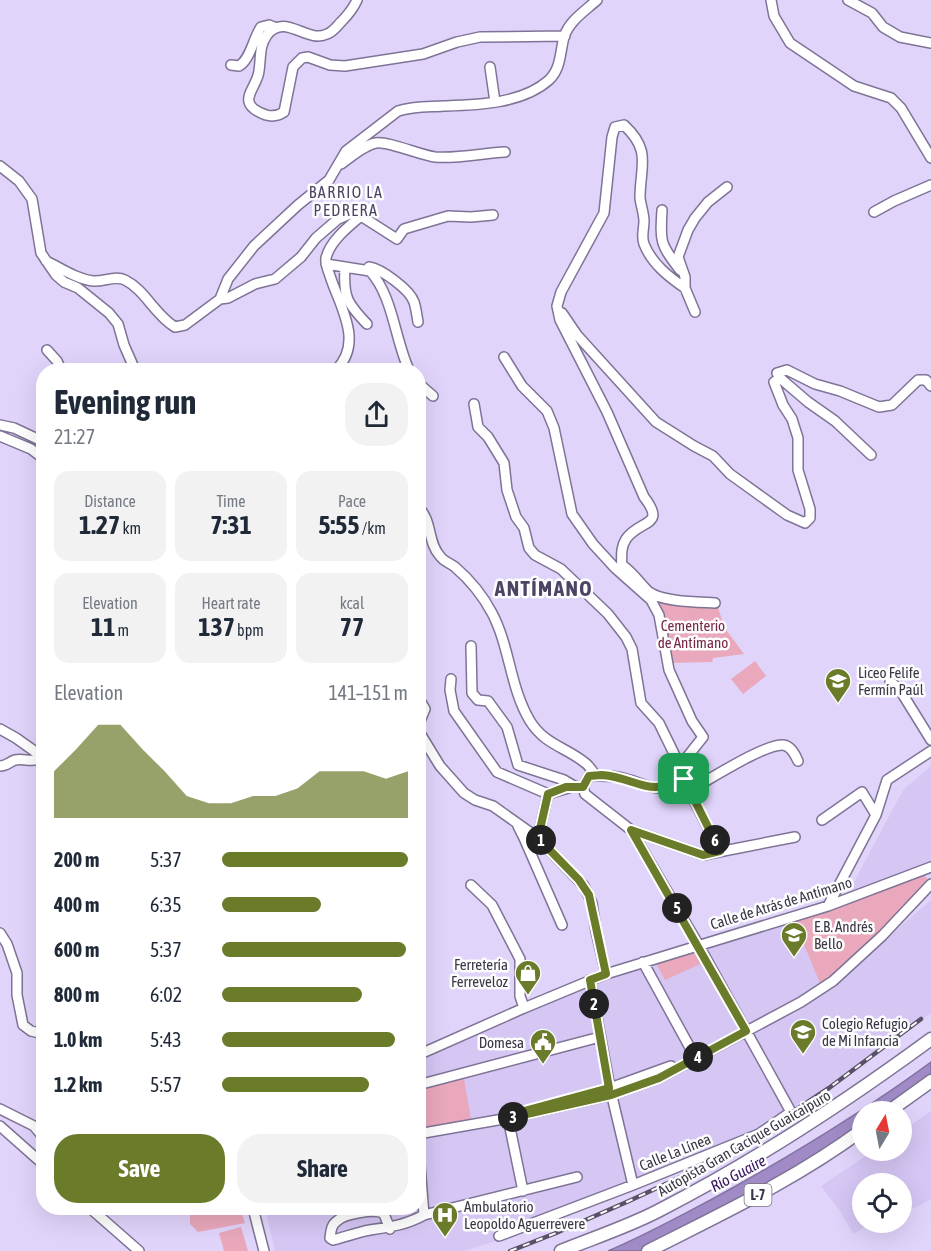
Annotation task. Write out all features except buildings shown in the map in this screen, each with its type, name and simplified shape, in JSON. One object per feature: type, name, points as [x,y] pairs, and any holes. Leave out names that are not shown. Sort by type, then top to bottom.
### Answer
[{"type":"highway","name":"Autopista Gran Cacique Guaicaipuro","points":[[561,1251],[656,1212],[757,1156],[847,1100],[931,1039]]},
{"type":"highway","points":[[903,1101],[931,1081]]},
{"type":"highway","name":"L-7","points":[[648,1251],[763,1193],[852,1137]]},
{"type":"street","points":[[231,65],[239,66],[245,63],[261,27],[287,26],[320,36],[327,34],[354,8],[357,0]]},
{"type":"street","points":[[220,299],[228,279],[255,246],[328,180],[346,151],[398,111],[408,108],[495,102],[523,94],[550,79],[556,71],[565,36],[578,15],[597,0]]},
{"type":"street","points":[[771,0],[774,16],[790,43],[854,86],[891,98],[901,108],[931,158]]},
{"type":"street","points":[[848,0],[872,13],[883,27],[900,37],[931,44]]},
{"type":"street","points":[[276,28],[264,42],[259,72],[249,96],[249,102],[254,109],[273,116],[279,116],[284,112],[293,67],[302,58],[308,57],[330,65],[345,66],[423,54],[480,37],[565,36]]},
{"type":"street","points":[[490,67],[495,102]]},
{"type":"street","points":[[680,766],[703,737],[696,730],[669,670],[656,609],[651,600],[622,568],[621,551],[626,538],[652,519],[653,508],[645,497],[607,412],[560,320],[557,306],[566,281],[604,213],[612,137],[615,127],[619,124],[624,125],[642,148],[640,198],[644,243],[649,254],[663,272],[685,288]]},
{"type":"street","points":[[336,168],[363,149],[377,143],[390,144],[420,154],[439,157],[505,152]]},
{"type":"street","points":[[0,166],[19,181],[32,199],[41,254],[64,282],[78,288],[109,313],[118,324],[132,363]]},
{"type":"street","points":[[874,212],[931,185]]},
{"type":"street","points":[[695,312],[685,288],[685,277],[678,257],[688,230],[708,202],[727,187]]},
{"type":"street","points":[[662,210],[661,242],[664,250],[685,277]]},
{"type":"street","points":[[46,261],[80,278],[95,281],[119,277],[128,281],[151,303],[165,321],[175,327],[184,325],[220,299],[228,298],[255,284],[275,279],[301,257],[316,238],[338,219],[352,213],[362,216],[397,239],[404,229],[448,216],[493,215]]},
{"type":"street","points":[[342,363],[349,348],[350,333],[326,264],[332,247],[362,216]]},
{"type":"street","points":[[326,264],[370,270],[383,289],[407,363]]},
{"type":"street","points":[[345,267],[346,297],[349,305],[367,324]]},
{"type":"street","points":[[361,269],[373,268],[402,288],[414,301],[418,321]]},
{"type":"street","points":[[557,306],[577,336],[656,422],[713,456],[730,474],[787,515],[805,523],[810,518],[810,509],[798,470],[798,438],[792,419],[776,391],[774,382],[780,378]]},
{"type":"street","points":[[47,350],[58,363]]},
{"type":"street","points":[[504,357],[522,386],[547,411],[554,428],[572,514],[593,544],[615,568],[622,568],[657,596],[715,603]]},
{"type":"street","points":[[871,455],[835,421],[808,402],[777,373],[787,370],[815,384],[840,391],[879,407],[892,405],[918,380],[923,379],[931,386]]},
{"type":"street","points":[[426,390],[432,396]]},
{"type":"street","points":[[474,404],[478,427],[488,436],[504,463],[507,490],[516,518],[524,528],[529,548],[535,555],[561,569],[608,614],[626,637],[632,649],[641,703],[659,723],[720,851]]},
{"type":"street","points":[[0,425],[14,428],[36,438]]},
{"type":"street","points":[[0,436],[36,452]]},
{"type":"street","points":[[426,517],[433,543],[440,557],[452,564],[467,578],[492,613],[528,719],[537,731],[554,745],[585,762],[596,776]]},
{"type":"street","points":[[471,646],[472,693],[478,700],[488,701],[507,727],[518,765],[579,786],[585,794],[631,830],[703,855],[795,837]]},
{"type":"street","points":[[451,680],[450,690],[454,711],[497,772],[548,794],[579,786],[589,776],[624,778],[650,788],[667,786],[684,779]]},
{"type":"street","points":[[890,681],[900,690],[931,740]]},
{"type":"street","points":[[0,729],[36,753]]},
{"type":"street","points":[[426,742],[440,766],[464,793],[475,800],[493,806],[538,838],[579,880],[589,895],[606,974]]},
{"type":"street","points":[[690,790],[760,752],[781,745],[790,748],[798,761]]},
{"type":"street","points":[[828,906],[876,815],[887,780],[931,751]]},
{"type":"street","points":[[0,766],[8,766],[15,760],[36,761]]},
{"type":"street","points":[[822,820],[862,792],[876,815]]},
{"type":"street","points":[[538,838],[548,794]]},
{"type":"street","points":[[515,822],[562,925]]},
{"type":"street","points":[[631,830],[745,1029]]},
{"type":"street","name":"Calle de Atrás de Antímano","points":[[426,1051],[606,974],[828,906],[931,867]]},
{"type":"street","points":[[610,1092],[680,1063],[801,1002],[832,981],[882,936],[931,884],[920,873]]},
{"type":"street","points":[[471,885],[492,905],[520,959],[522,969],[520,996],[524,1008]]},
{"type":"street","points":[[0,933],[7,944],[17,973],[17,995],[23,1025],[36,1032]]},
{"type":"street","points":[[643,962],[694,1055]]},
{"type":"street","points":[[590,980],[610,1092],[633,1185]]},
{"type":"street","points":[[426,1132],[511,1116],[659,1078],[745,1029]]},
{"type":"street","name":"Calle La Línea","points":[[499,1236],[759,1134],[791,1112],[745,1029]]},
{"type":"street","points":[[426,1083],[600,1037]]},
{"type":"street","points":[[0,1108],[36,1128]]},
{"type":"street","points":[[511,1116],[523,1191]]},
{"type":"street","points":[[0,1126],[36,1159]]},
{"type":"street","points":[[426,1215],[577,1177]]},
{"type":"street","points":[[99,1215],[138,1251]]},
{"type":"street","points":[[255,1215],[264,1251]]},
{"type":"street","points":[[353,1215],[339,1218],[331,1227],[330,1238],[333,1240],[369,1230],[390,1229],[410,1223],[424,1215]]},
{"type":"street","points":[[384,1215],[390,1229]]},
{"type":"shaded area","points":[[931,766],[931,866],[845,899],[903,790]]},
{"type":"shaded area","points":[[931,900],[931,1013],[790,1116],[723,1149],[494,1232],[496,1241],[464,1251],[275,1251],[267,1215],[426,1215],[426,1058],[639,964],[720,945],[794,922],[831,986]]},
{"type":"shaded area","points":[[931,1062],[931,1079],[899,1101],[875,1101]]},
{"type":"shaded area","points":[[931,1111],[931,1199],[912,1208],[912,1173],[852,1173],[852,1232],[840,1211],[821,1186],[858,1161],[912,1161],[912,1124]]},
{"type":"shaded area","points":[[852,1117],[852,1133],[831,1147],[675,1235],[642,1251],[608,1251],[718,1196]]},
{"type":"green space","name":"Cementerio de Antímano","points":[[660,601],[718,607],[724,627],[744,654],[713,658],[712,662],[669,663]]},
{"type":"green space","points":[[755,661],[766,676],[743,694],[731,679]]},
{"type":"green space","points":[[920,873],[931,884],[822,988],[793,918]]},
{"type":"green space","points":[[698,944],[707,961],[665,980],[653,958]]},
{"type":"green space","points":[[463,1073],[471,1119],[426,1129],[426,1083]]},
{"type":"green space","points":[[190,1215],[242,1215],[245,1223],[198,1232],[190,1224]]},
{"type":"green space","points":[[241,1227],[248,1251],[224,1251],[219,1233]]},
{"type":"railway","points":[[510,1251],[629,1201],[726,1156],[829,1088],[921,1019]]},
{"type":"place","name":"Liceo Felife Fermín Paúl","points":[[838,704]]},
{"type":"place","name":"E.B. Andrés Bello","points":[[794,958]]},
{"type":"place","name":"Ferretería Ferreveloz","points":[[528,996]]},
{"type":"place","name":"Colegio Refugio de Mi Infancia","points":[[803,1055]]},
{"type":"place","name":"Domesa","points":[[543,1065]]},
{"type":"place","name":"Ambulatorio Leopoldo Aguerrevere","points":[[445,1238]]},
{"type":"district","name":"BARRIO LA PEDRERA","points":[[346,201]]},
{"type":"district","name":"ANTÍMANO","points":[[544,588]]},
{"type":"route","points":[[589,776],[624,778],[650,788],[667,786],[684,779],[720,851],[703,855],[631,830],[746,1031],[659,1078],[611,1095],[509,1118],[513,1114],[609,1088],[590,980],[606,974],[603,955],[596,931],[592,903],[584,886],[538,838],[548,794],[566,787],[583,787],[589,776]]},
{"type":"water label","name":"Río Guaire","points":[[738,1173]]}]
